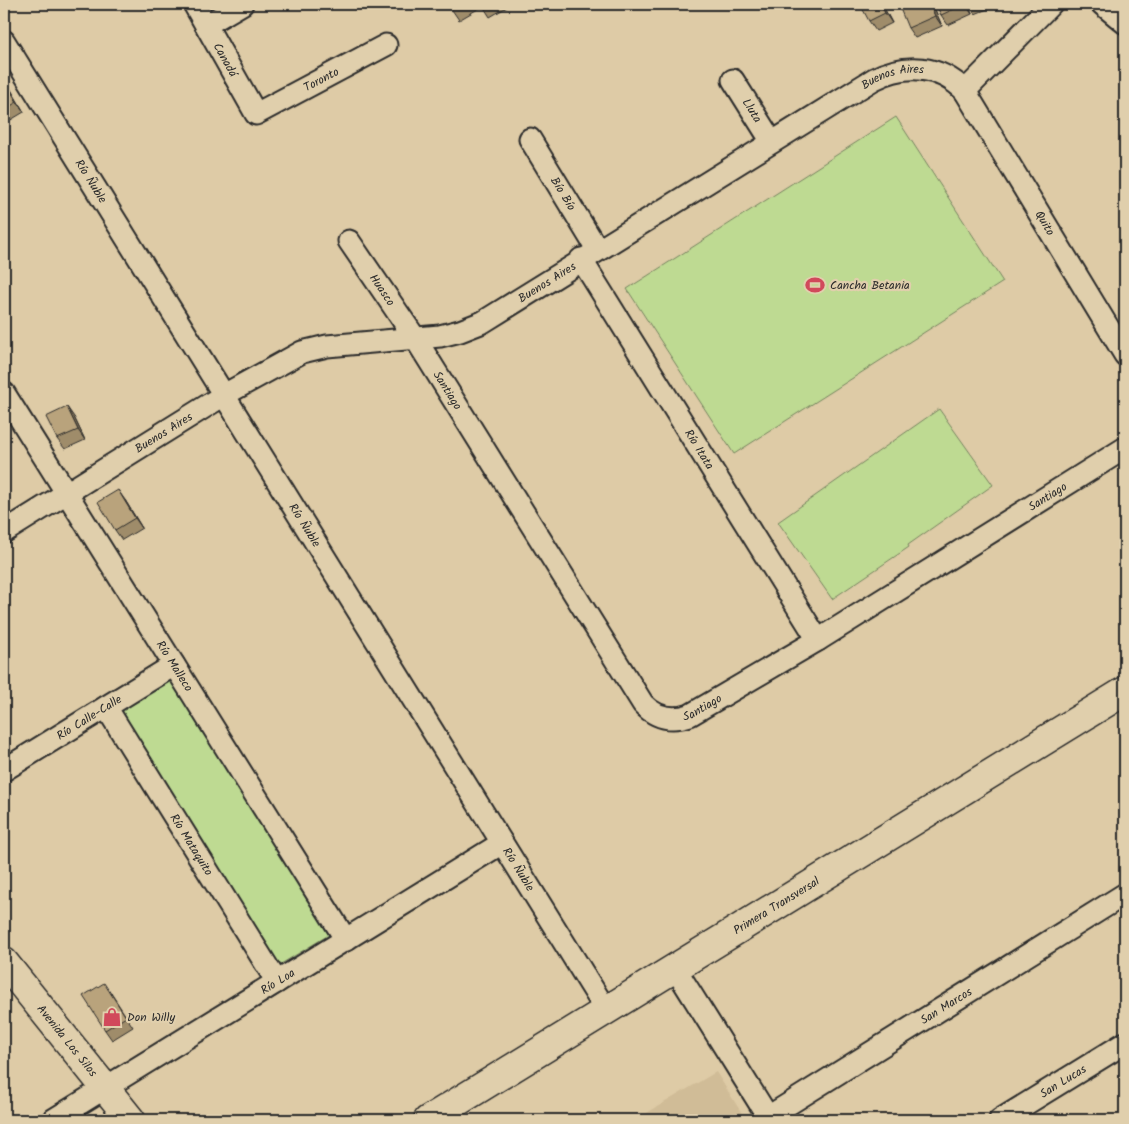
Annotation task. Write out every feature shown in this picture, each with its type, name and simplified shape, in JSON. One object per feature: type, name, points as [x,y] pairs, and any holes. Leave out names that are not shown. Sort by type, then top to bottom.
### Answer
[{"type":"main road","name":"Primera Transversal","points":[[428,1120],[1125,691]]},
{"type":"main road","name":"Avenida Los Silos","points":[[4,962],[131,1120]]},
{"type":"street","name":"Canadá","points":[[194,4],[256,114]]},
{"type":"street","points":[[206,24],[242,4]]},
{"type":"street","points":[[965,91],[1051,4]]},
{"type":"street","points":[[1102,4],[1125,23]]},
{"type":"street","name":"Río Ñuble","points":[[4,41],[10,62],[224,396],[606,1010]]},
{"type":"street","name":"Toronto","points":[[256,114],[386,46]]},
{"type":"street","name":"Buenos Aires","points":[[4,532],[289,358],[316,348],[440,336],[471,327],[874,79],[893,71],[914,68],[946,76],[965,91]]},
{"type":"street","name":"Lluta","points":[[733,80],[772,142]]},
{"type":"street","name":"Quito","points":[[965,91],[1125,355]]},
{"type":"street","name":"Bío Bío","points":[[530,139],[589,254]]},
{"type":"street","name":"Huasco","points":[[349,241],[415,338]]},
{"type":"street","name":"Río Itata","points":[[589,254],[818,640]]},
{"type":"street","name":"Santiago","points":[[415,338],[649,710],[663,718],[672,719],[690,715],[818,640],[1125,448]]},
{"type":"street","name":"Río Malleco","points":[[4,393],[346,940]]},
{"type":"street","name":"Río Calle-Calle","points":[[4,770],[174,665]]},
{"type":"street","name":"Río Mataquito","points":[[106,707],[277,982]]},
{"type":"street","name":"Río Loa","points":[[53,1120],[502,843]]},
{"type":"street","name":"San Marcos","points":[[769,1118],[1125,894]]},
{"type":"street","points":[[675,968],[769,1118]]},
{"type":"street","name":"San Lucas","points":[[1000,1120],[1125,1043]]},
{"type":"shaded area","points":[[716,1072],[746,1120],[635,1120]]},
{"type":"green space","name":"Cancha Betania","points":[[896,117],[1003,282],[734,454],[627,289]]},
{"type":"green space","points":[[939,409],[993,485],[908,545],[909,547],[832,599],[778,522]]},
{"type":"green space","points":[[165,676],[175,680],[332,933],[276,967],[119,718],[120,706]]},
{"type":"building","points":[[860,4],[880,4],[885,13],[869,21]]},
{"type":"building","points":[[905,4],[929,4],[935,16],[908,28],[899,6]]},
{"type":"building","points":[[936,4],[965,4],[941,15]]},
{"type":"building","points":[[4,79],[17,102],[4,110]]},
{"type":"building","points":[[67,407],[78,430],[57,439],[46,417]]},
{"type":"building","points":[[118,490],[135,518],[115,530],[98,502]]},
{"type":"building","name":"Don Willy","points":[[104,983],[126,1017],[105,1030],[83,996]]},
{"type":"place","name":"Cancha Betania","points":[[815,285]]},
{"type":"place","name":"Don Willy","points":[[112,1017]]}]
